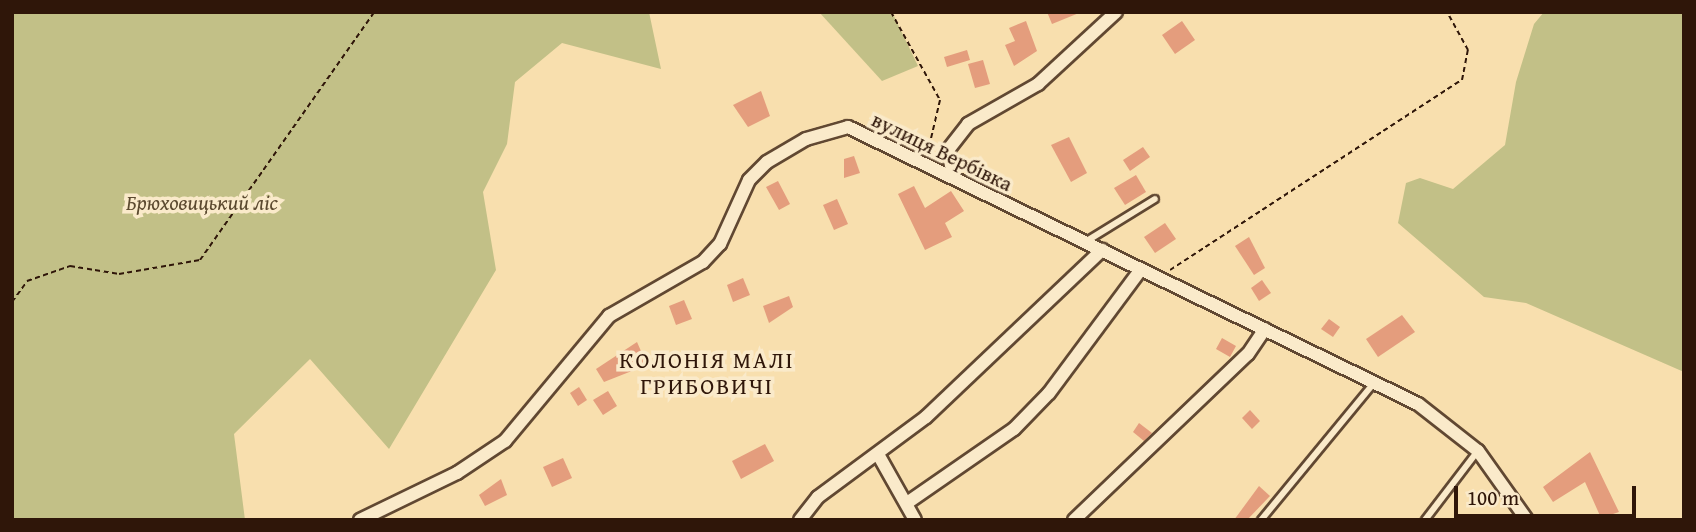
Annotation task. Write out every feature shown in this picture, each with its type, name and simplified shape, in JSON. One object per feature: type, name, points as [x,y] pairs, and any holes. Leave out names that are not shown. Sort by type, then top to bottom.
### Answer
[{"type":"street","points":[[953,177],[948,150],[968,124],[1038,84],[1116,12]]},
{"type":"street","name":"вулиця Вербівка","points":[[360,520],[457,473],[505,440],[609,316],[703,262],[720,244],[748,180],[779,154],[848,127],[922,160],[1418,404],[1478,451],[1527,520]]},
{"type":"street","points":[[800,520],[818,497],[878,456],[1102,250]]},
{"type":"street","points":[[907,503],[1014,429],[1049,393],[1141,269]]},
{"type":"street","points":[[1074,520],[1248,354],[1265,329]]},
{"type":"street","points":[[878,456],[915,520]]},
{"type":"lane","points":[[1086,242],[1155,199]]},
{"type":"lane","points":[[1261,520],[1374,383]]},
{"type":"lane","points":[[1425,520],[1478,451]]},
{"type":"path","points":[[12,302],[27,281],[70,266],[119,274],[200,260],[374,12]]},
{"type":"path","points":[[891,12],[940,100],[936,140],[922,160]]},
{"type":"path","points":[[1160,278],[1332,159],[1462,80],[1468,50],[1447,12]]},
{"type":"green space","name":"Брюховицький ліс","points":[[12,12],[649,12],[661,69],[562,43],[515,82],[507,144],[483,192],[496,270],[389,449],[310,359],[234,434],[245,520],[12,520]]},
{"type":"green space","points":[[819,12],[892,12],[918,66],[882,81]]},
{"type":"green space","points":[[1544,12],[1684,12],[1684,372],[1526,303],[1484,297],[1398,223],[1406,183],[1420,178],[1453,189],[1505,145],[1516,82],[1534,24]]},
{"type":"building","points":[[1047,12],[1079,12],[1079,13],[1052,24]]},
{"type":"building","points":[[1026,21],[1037,51],[1014,66],[1005,45],[1015,41],[1009,28]]},
{"type":"building","points":[[1182,21],[1195,40],[1175,54],[1162,35]]},
{"type":"building","points":[[967,50],[970,60],[947,67],[944,57]]},
{"type":"building","points":[[983,60],[990,84],[975,88],[968,64]]},
{"type":"building","points":[[761,91],[770,116],[748,127],[733,105]]},
{"type":"building","points":[[1069,137],[1087,173],[1071,182],[1051,145]]},
{"type":"building","points":[[1143,147],[1150,157],[1130,171],[1123,160]]},
{"type":"building","points":[[854,156],[860,173],[844,178],[844,159]]},
{"type":"building","points":[[1136,175],[1146,192],[1125,205],[1114,188]]},
{"type":"building","points":[[778,181],[790,204],[779,210],[766,187]]},
{"type":"building","points":[[914,186],[925,208],[951,191],[964,211],[945,223],[952,237],[925,250],[898,194]]},
{"type":"building","points":[[837,199],[848,224],[834,230],[823,205]]},
{"type":"building","points":[[1165,223],[1176,239],[1155,253],[1144,237]]},
{"type":"building","points":[[1249,237],[1265,268],[1254,275],[1235,246]]},
{"type":"building","points":[[743,278],[750,295],[733,302],[727,285]]},
{"type":"building","points":[[1262,280],[1271,293],[1259,301],[1251,288]]},
{"type":"building","points":[[789,296],[793,307],[769,323],[763,306]]},
{"type":"building","points":[[684,300],[692,319],[676,325],[669,306]]},
{"type":"building","points":[[1402,315],[1415,332],[1378,357],[1366,339]]},
{"type":"building","points":[[1329,319],[1340,327],[1333,337],[1321,329]]},
{"type":"building","points":[[1222,338],[1236,346],[1230,357],[1216,349]]},
{"type":"building","points":[[637,342],[647,365],[604,382],[596,369]]},
{"type":"building","points":[[579,387],[587,400],[578,406],[570,393]]},
{"type":"building","points":[[608,391],[617,406],[603,415],[593,400]]},
{"type":"building","points":[[1250,410],[1260,421],[1252,429],[1242,418]]},
{"type":"building","points":[[1139,423],[1152,433],[1144,441],[1133,432]]},
{"type":"building","points":[[765,444],[774,461],[741,479],[732,461]]},
{"type":"building","points":[[1590,452],[1619,512],[1601,518],[1585,482],[1553,502],[1543,487]]},
{"type":"building","points":[[563,458],[572,478],[552,487],[543,467]]},
{"type":"building","points":[[501,479],[507,495],[485,506],[479,495]]},
{"type":"building","points":[[1259,486],[1270,496],[1247,520],[1234,520]]},
{"type":"district","name":"КОЛОНІЯ МАЛІ ГРИБОВИЧІ","points":[[707,373]]}]
